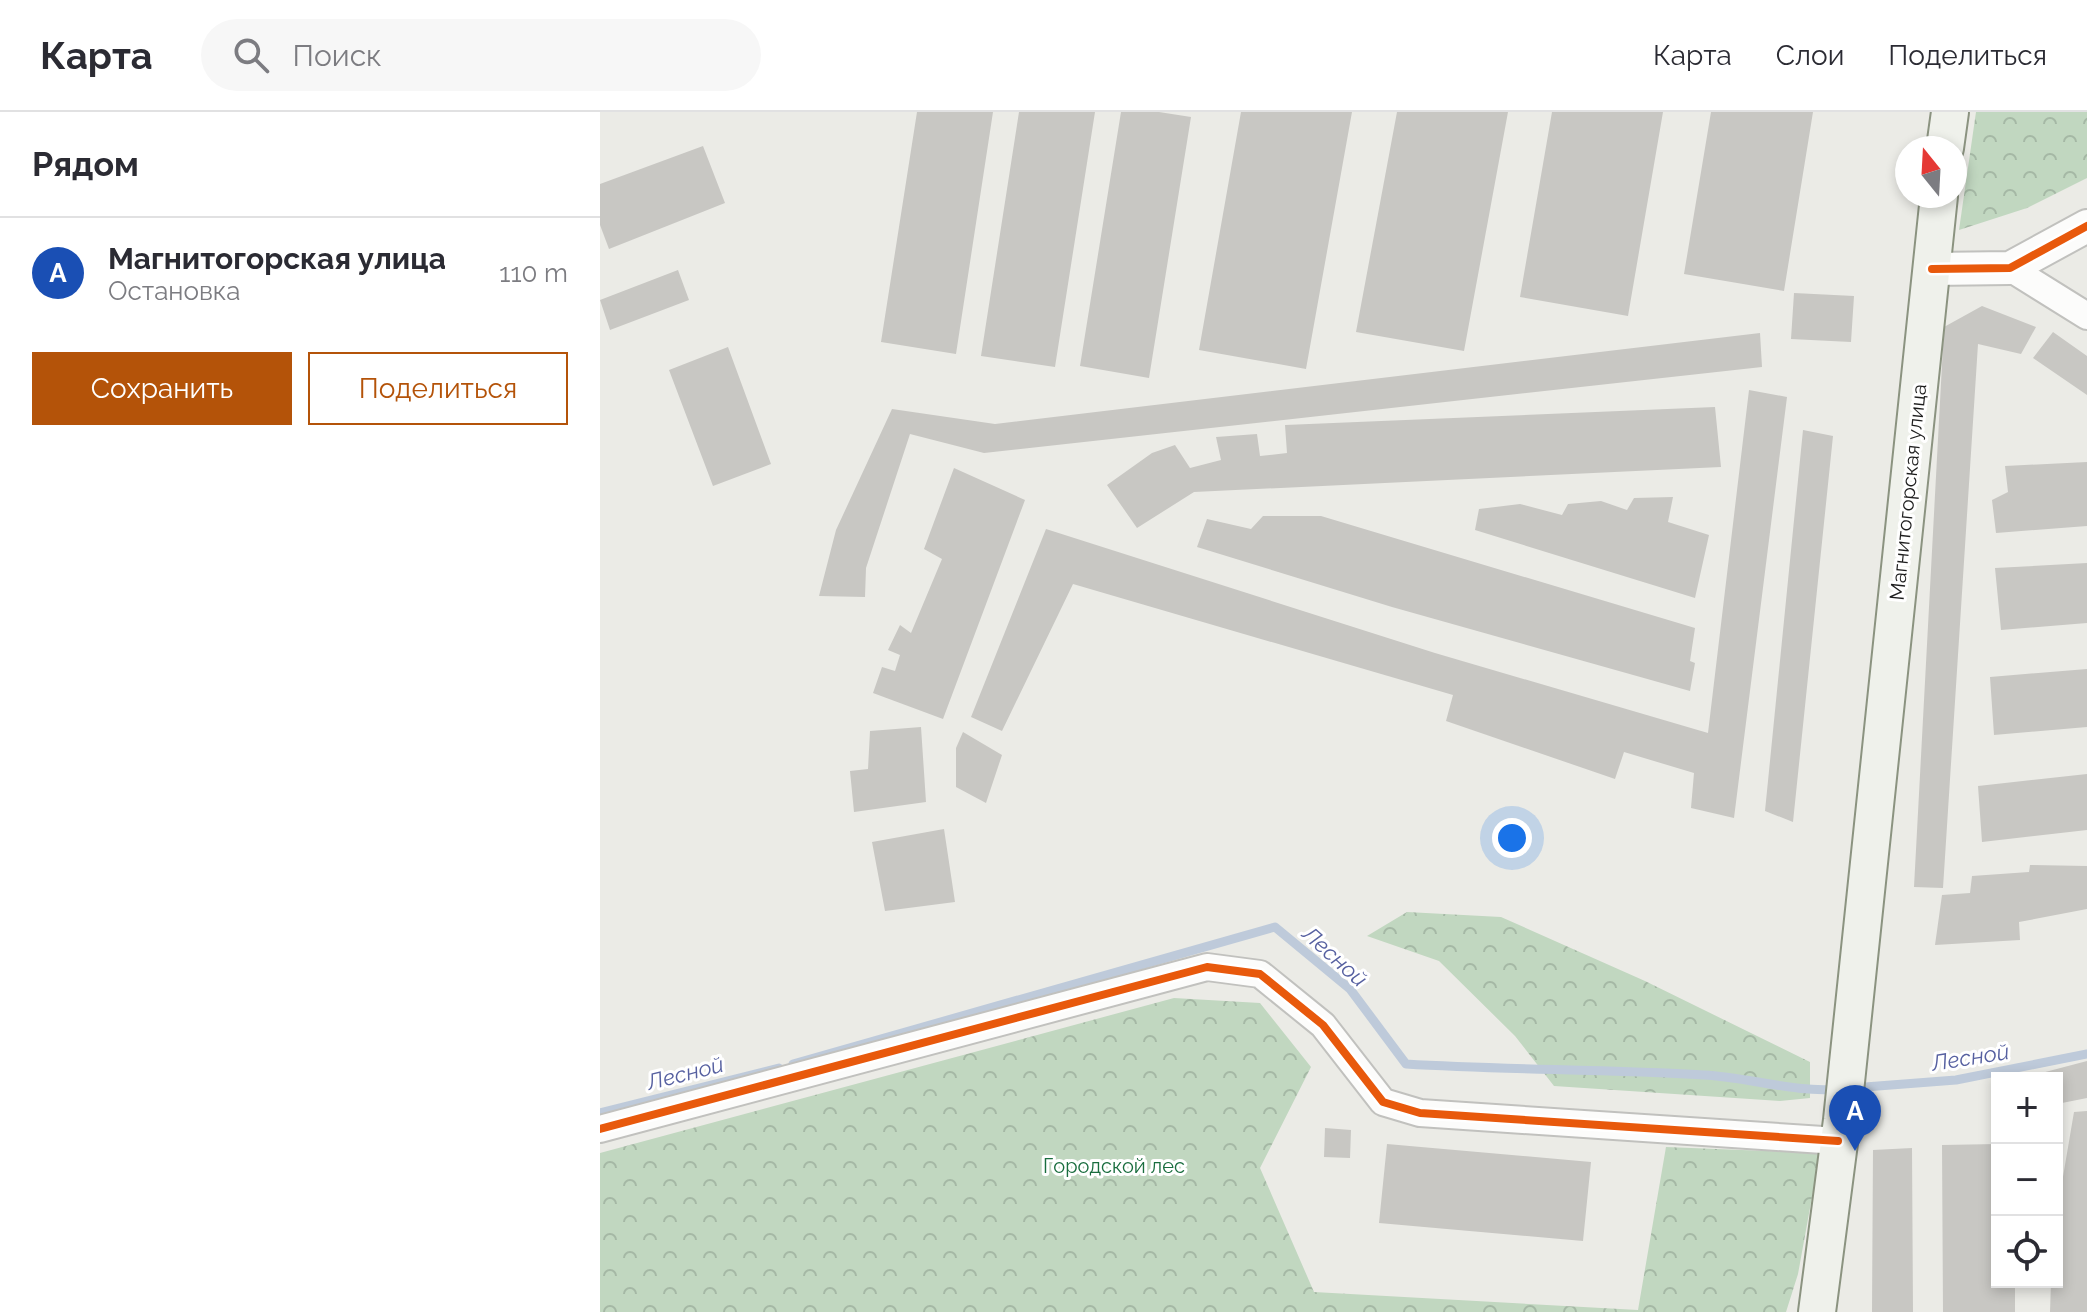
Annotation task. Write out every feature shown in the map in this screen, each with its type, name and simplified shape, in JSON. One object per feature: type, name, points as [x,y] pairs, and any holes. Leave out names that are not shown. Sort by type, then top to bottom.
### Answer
[{"type":"main road","points":[[1947,136],[1950,112]]},
{"type":"main road","name":"Магнитогорская улица","points":[[1817,1312],[1840,1130],[1938,208]]},
{"type":"street","points":[[1932,269],[2010,268],[2087,226]]},
{"type":"street","points":[[2010,268],[2087,316]]},
{"type":"street","points":[[600,1129],[1207,967],[1260,974],[1323,1025],[1383,1102],[1420,1113],[1840,1130]]},
{"type":"green space","points":[[1976,112],[2087,112],[2087,178],[2027,208],[1959,230],[1962,208],[1967,208],[1967,174]]},
{"type":"green space","points":[[1407,912],[1501,917],[1645,981],[1810,1062],[1810,1098],[1780,1101],[1554,1086],[1515,1036],[1439,961],[1367,936]]},
{"type":"green space","name":"Городской лес","points":[[1174,998],[1260,1003],[1311,1067],[1260,1168],[1314,1292],[1638,1310],[1666,1147],[1820,1153],[1798,1274],[1786,1312],[600,1312],[600,1153]]},
{"type":"building","points":[[917,112],[993,112],[956,354],[881,342]]},
{"type":"building","points":[[1019,112],[1095,112],[1055,367],[981,356]]},
{"type":"building","points":[[1121,112],[1159,112],[1191,117],[1149,378],[1080,366]]},
{"type":"building","points":[[1241,112],[1352,112],[1306,369],[1199,350]]},
{"type":"building","points":[[1397,112],[1508,112],[1464,351],[1356,332]]},
{"type":"building","points":[[1552,112],[1663,112],[1628,316],[1520,297]]},
{"type":"building","points":[[1711,112],[1813,112],[1784,291],[1684,274]]},
{"type":"building","points":[[703,146],[725,203],[609,249],[600,225],[600,184]]},
{"type":"building","points":[[678,270],[689,300],[610,330],[600,300]]},
{"type":"building","points":[[1794,293],[1854,296],[1851,342],[1791,339]]},
{"type":"building","points":[[1982,306],[2036,327],[2021,354],[1978,344],[1943,888],[1914,887],[1944,327]]},
{"type":"building","points":[[2053,332],[2087,356],[2087,395],[2033,358]]},
{"type":"building","points":[[1760,333],[1762,367],[984,453],[910,434],[866,568],[865,597],[819,596],[836,530],[892,409],[995,424]]},
{"type":"building","points":[[728,347],[771,464],[713,486],[669,370]]},
{"type":"building","points":[[1749,390],[1787,397],[1734,818],[1691,808],[1694,773],[1624,752],[1615,779],[1446,721],[1453,695],[1073,584],[1002,731],[971,717],[1046,529],[1435,653],[1708,733]]},
{"type":"building","points":[[1715,407],[1721,467],[1194,492],[1137,528],[1107,485],[1152,453],[1175,445],[1190,468],[1221,460],[1216,437],[1257,434],[1260,456],[1287,453],[1285,425]]},
{"type":"building","points":[[1803,430],[1833,436],[1793,822],[1765,811]]},
{"type":"building","points":[[2087,462],[2087,526],[1996,533],[1992,500],[2008,492],[2005,466]]},
{"type":"building","points":[[954,468],[1025,500],[943,719],[873,693],[882,667],[895,671],[900,655],[888,650],[900,625],[911,633],[942,559],[924,549]]},
{"type":"building","points":[[1673,497],[1668,522],[1709,535],[1695,598],[1475,530],[1479,509],[1520,504],[1562,515],[1568,504],[1601,501],[1627,510],[1634,498]]},
{"type":"building","points":[[1263,516],[1321,516],[1695,628],[1690,661],[1695,663],[1690,691],[1392,607],[1197,547],[1207,519],[1251,529]]},
{"type":"building","points":[[2087,563],[2087,623],[2001,630],[1995,568]]},
{"type":"building","points":[[2087,669],[2087,727],[1994,735],[1990,677]]},
{"type":"building","points":[[921,727],[926,802],[854,812],[850,771],[868,769],[870,731]]},
{"type":"building","points":[[963,732],[1002,755],[986,803],[956,787],[956,748]]},
{"type":"building","points":[[2087,774],[2087,830],[1982,842],[1978,786]]},
{"type":"building","points":[[944,829],[955,902],[885,911],[872,842]]},
{"type":"building","points":[[2030,865],[2087,866],[2087,909],[2019,922],[2020,940],[1935,945],[1942,895],[1970,893],[1972,876],[2029,872]]},
{"type":"building","points":[[2087,1061],[2087,1098],[2063,1103],[2063,1072],[2046,1072]]},
{"type":"building","points":[[2087,1111],[2087,1312],[2050,1312],[2051,1288],[2063,1288],[2063,1177],[2074,1112]]},
{"type":"building","points":[[1325,1128],[1351,1130],[1350,1158],[1324,1157]]},
{"type":"building","points":[[1387,1144],[1591,1162],[1583,1241],[1379,1223]]},
{"type":"building","points":[[1991,1144],[1991,1288],[2015,1288],[2015,1312],[1943,1312],[1942,1145]]},
{"type":"building","points":[[1912,1148],[1913,1312],[1872,1312],[1873,1150]]},
{"type":"waterway","name":"Лесной","points":[[793,1064],[1275,927],[1350,989],[1406,1064],[1704,1075],[1805,1089],[1838,1089]]},
{"type":"waterway","name":"Лесной","points":[[1852,1088],[1956,1080],[2087,1054]]},
{"type":"waterway","name":"Лесной","points":[[600,1113],[779,1068]]},
{"type":"cycle path","points":[[1932,269],[2010,268],[2087,226]]},
{"type":"cycle path","points":[[600,1129],[1207,967],[1260,974],[1323,1025],[1383,1102],[1420,1113],[1838,1141]]},
{"type":"place","name":"Магнитогорская улица","points":[[1855,1151]]}]
